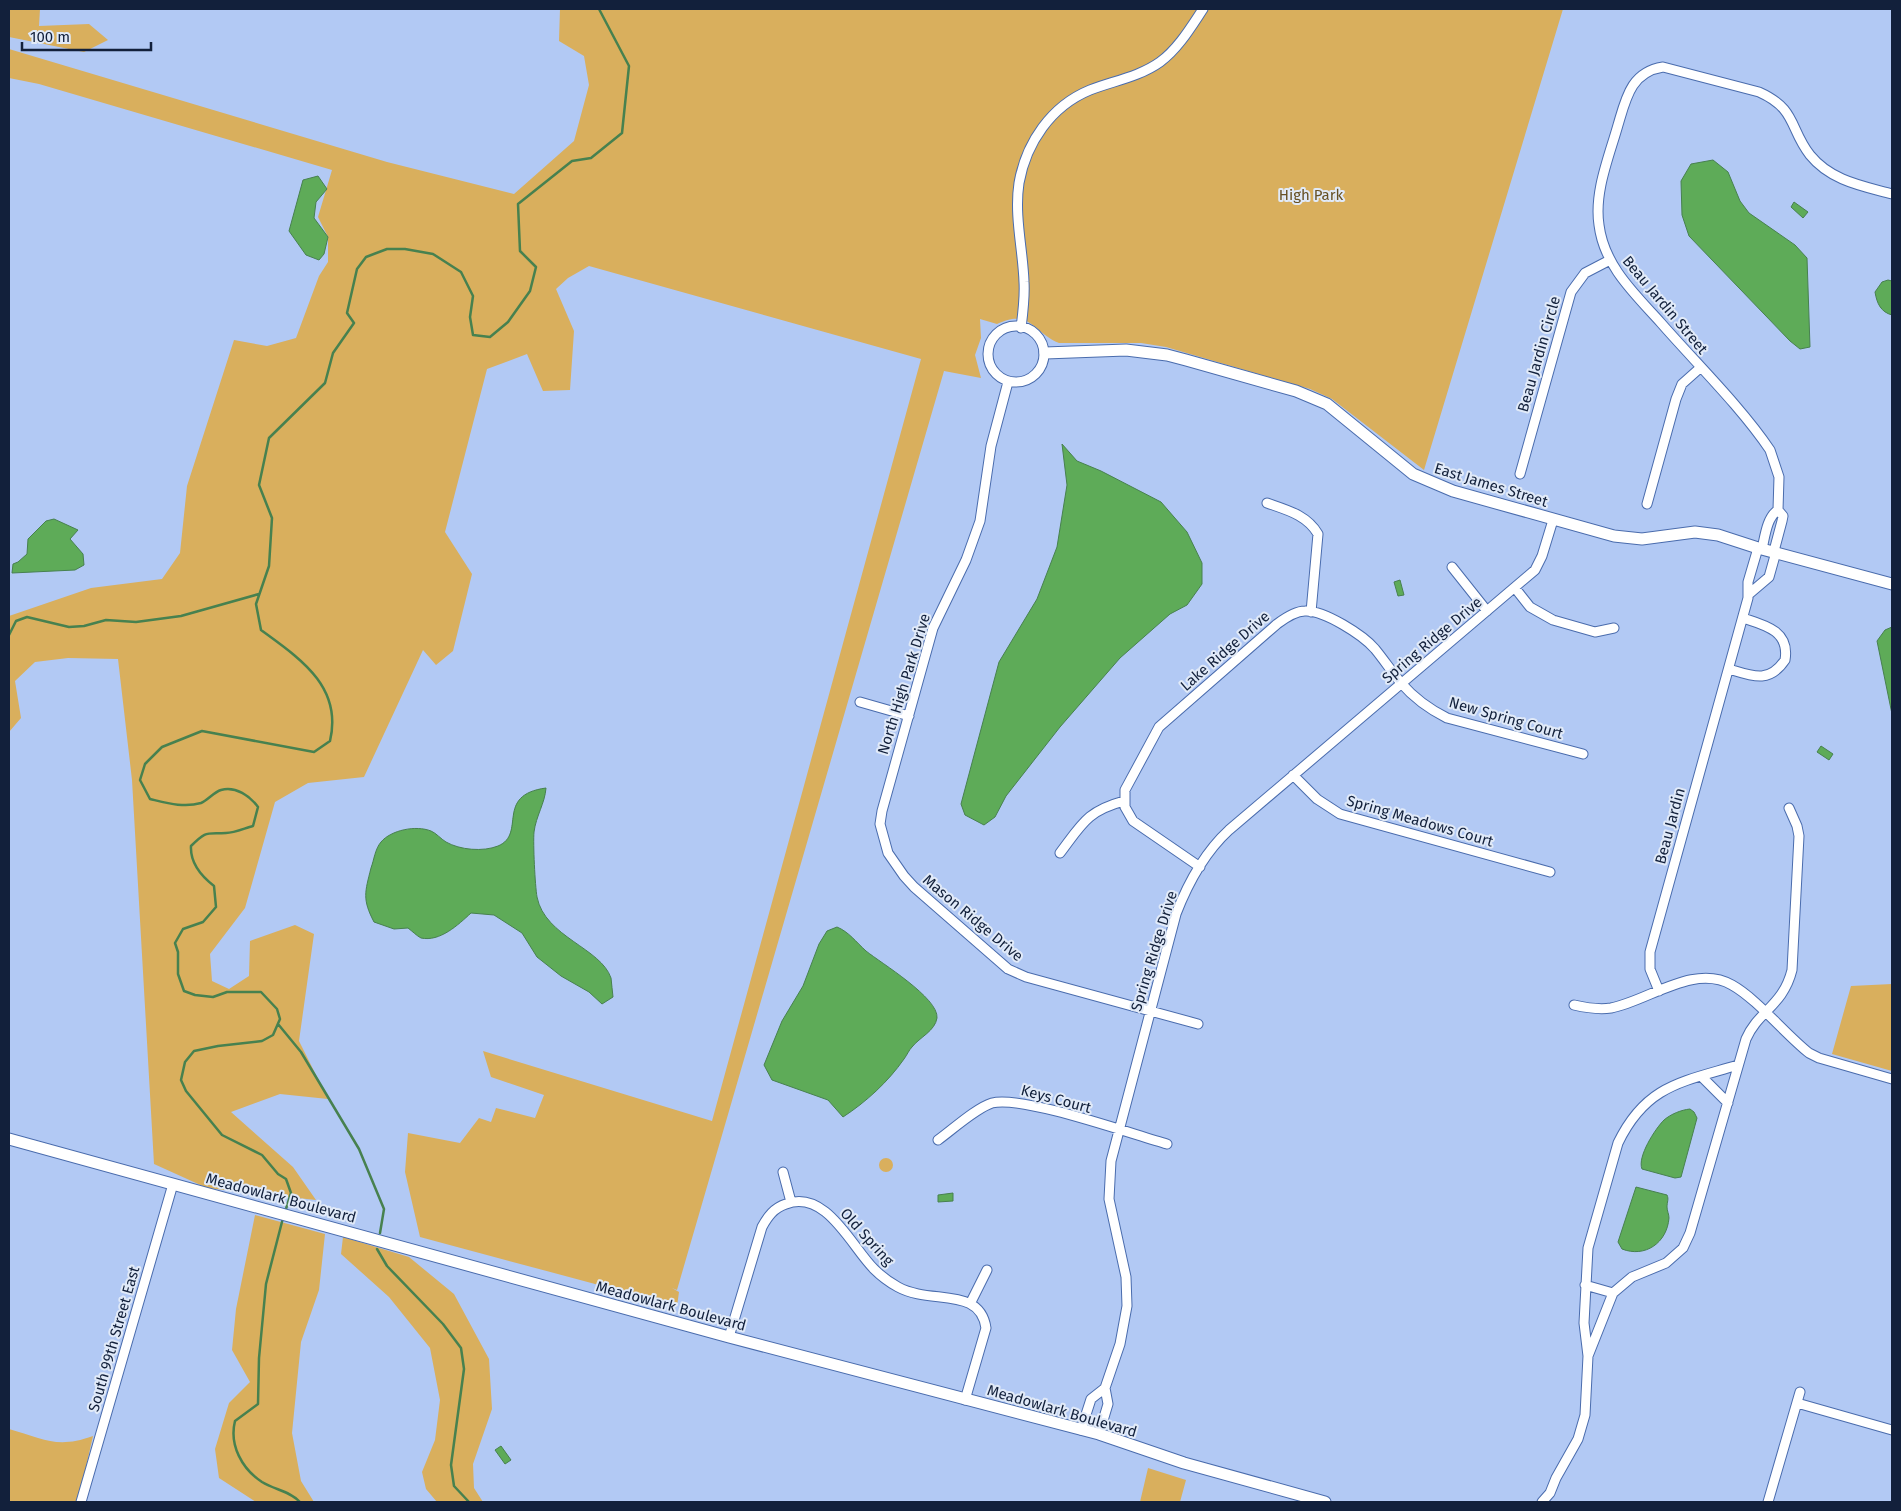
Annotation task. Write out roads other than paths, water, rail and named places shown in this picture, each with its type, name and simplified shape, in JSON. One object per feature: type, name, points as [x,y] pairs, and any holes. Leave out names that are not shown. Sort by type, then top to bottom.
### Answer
[{"type":"street","points":[[1021,328],[1024,283],[1018,205],[1020,183],[1027,157],[1036,137],[1048,120],[1074,98],[1145,71],[1162,61],[1187,33],[1203,9]]},
{"type":"street","name":"Beau Jardin Street","points":[[1778,510],[1779,477],[1770,450],[1629,287],[1610,260],[1599,226],[1601,187],[1627,95],[1631,86],[1646,72],[1663,67],[1674,68],[1773,98],[1786,110],[1811,156],[1828,171],[1848,182],[1892,194]]},
{"type":"street","name":"Beau Jardin Circle","points":[[1520,474],[1571,292],[1585,273],[1610,260]]},
{"type":"street","points":[[1006,328],[1021,328],[1037,335],[1045,353],[1043,363],[1033,376],[1018,382],[1008,382],[999,376],[989,364],[990,342],[999,332],[1006,328]]},
{"type":"street","name":"East James Street","points":[[1045,353],[1126,350],[1167,355],[1296,391],[1327,404],[1413,474],[1453,491],[1553,520],[1628,539],[1706,532],[1892,584]]},
{"type":"street","points":[[1647,504],[1676,399],[1682,384],[1700,368]]},
{"type":"street","name":"North High Park Drive","points":[[888,853],[880,824],[881,817],[933,628],[966,560],[980,521],[991,446],[1008,382]]},
{"type":"street","points":[[1267,503],[1292,511],[1306,519],[1318,534],[1311,612],[1331,619],[1364,639],[1374,648],[1402,684]]},
{"type":"street","points":[[1749,594],[1769,577],[1783,516],[1778,510]]},
{"type":"street","name":"Beau Jardin","points":[[1659,991],[1650,969],[1650,952],[1743,618],[1749,594],[1748,582],[1769,522],[1773,513],[1778,510]]},
{"type":"street","name":"Spring Ridge Drive","points":[[1098,1434],[1108,1404],[1105,1388],[1120,1344],[1127,1306],[1126,1277],[1109,1199],[1111,1161],[1176,914],[1191,880],[1214,844],[1535,570],[1542,556],[1553,520]]},
{"type":"street","points":[[1452,567],[1488,611]]},
{"type":"street","points":[[1515,588],[1530,606],[1553,620],[1595,632],[1614,628]]},
{"type":"street","name":"Lake Ridge Drive","points":[[1124,801],[1125,790],[1129,780],[1159,727],[1277,624],[1297,612],[1311,612]]},
{"type":"street","points":[[1728,669],[1761,677],[1771,674],[1785,660],[1785,644],[1780,634],[1770,627],[1743,618]]},
{"type":"street","name":"New Spring Court","points":[[1402,684],[1428,709],[1447,718],[1583,754]]},
{"type":"street","points":[[860,702],[908,716]]},
{"type":"street","name":"Spring Meadows Court","points":[[1293,776],[1317,799],[1340,814],[1550,872]]},
{"type":"street","points":[[1060,853],[1089,816],[1103,807],[1124,801],[1129,815],[1137,824],[1200,867]]},
{"type":"street","points":[[1588,1356],[1613,1293],[1632,1278],[1666,1263],[1683,1248],[1690,1234],[1738,1065],[1749,1033],[1785,992],[1792,970],[1799,842],[1797,826],[1789,808]]},
{"type":"street","name":"Mason Ridge Drive","points":[[888,853],[910,882],[1010,970],[1026,977],[1198,1024]]},
{"type":"street","points":[[1574,1005],[1601,1009],[1613,1008],[1696,979],[1712,978],[1732,985],[1809,1053],[1892,1079]]},
{"type":"street","points":[[1542,1502],[1550,1493],[1582,1429],[1585,1415],[1588,1356],[1584,1323],[1588,1248],[1618,1143],[1625,1128],[1638,1110],[1666,1088],[1738,1065]]},
{"type":"street","points":[[1701,1076],[1728,1103]]},
{"type":"street","name":"Keys Court","points":[[938,1140],[986,1106],[1008,1101],[1030,1105],[1167,1144]]},
{"type":"street","name":"Meadowlark Boulevard","points":[[9,1139],[728,1337],[1098,1434],[1184,1463],[1325,1502]]},
{"type":"street","points":[[728,1337],[762,1227],[774,1210],[791,1202],[783,1172]]},
{"type":"street","name":"South 99th Street East","points":[[82,1502],[173,1184]]},
{"type":"street","name":"Old Spring","points":[[791,1202],[809,1202],[823,1209],[873,1268],[897,1286],[924,1296],[971,1302]]},
{"type":"street","points":[[965,1400],[986,1328],[980,1311],[971,1302],[987,1270]]},
{"type":"street","points":[[1585,1285],[1613,1293]]},
{"type":"street","name":"Spring Ridge Drive","points":[[1081,1430],[1091,1399],[1105,1388]]},
{"type":"street","points":[[1768,1502],[1800,1392]]},
{"type":"street","points":[[1797,1403],[1892,1430]]},
{"type":"street","points":[[1550,1493],[1552,1502]]},
{"type":"waterway","points":[[285,1212],[291,1193],[286,1179],[278,1174],[262,1155],[222,1135],[186,1091],[181,1080],[185,1062],[194,1051],[262,1041],[273,1035],[280,1019],[277,1009],[261,992],[227,992],[213,997],[195,995],[184,991],[178,974],[178,952],[175,943],[183,929],[203,922],[216,907],[214,886],[197,869],[192,858],[191,846],[200,837],[207,834],[233,832],[253,826],[258,807],[251,799],[232,789],[218,791],[201,803],[182,805],[163,802],[150,799],[140,780],[145,764],[162,747],[202,731],[314,752],[330,741],[332,722],[330,704],[324,689],[315,675],[303,663],[261,630],[256,604],[269,566],[272,518],[259,485],[269,438],[325,383],[333,353],[354,323],[347,313],[357,269],[366,257],[387,249],[405,249],[433,254],[461,272],[473,296],[470,317],[473,335],[490,337],[508,322],[530,291],[536,267],[520,251],[518,204],[572,161],[591,158],[622,133],[629,66],[599,9]]},
{"type":"waterway","points":[[9,635],[16,621],[27,617],[69,627],[84,626],[106,620],[136,622],[181,616],[259,594]]},
{"type":"waterway","points":[[278,1024],[301,1052],[359,1149],[384,1209],[380,1233]]},
{"type":"waterway","points":[[283,1218],[266,1284],[259,1358],[258,1404],[235,1421],[234,1439],[239,1456],[255,1477],[267,1485],[292,1495],[300,1502]]},
{"type":"waterway","points":[[377,1249],[387,1266],[443,1324],[461,1348],[464,1369],[451,1465],[454,1486],[469,1502]]},
{"type":"park label","name":"High Park","points":[[1311,195]]}]
